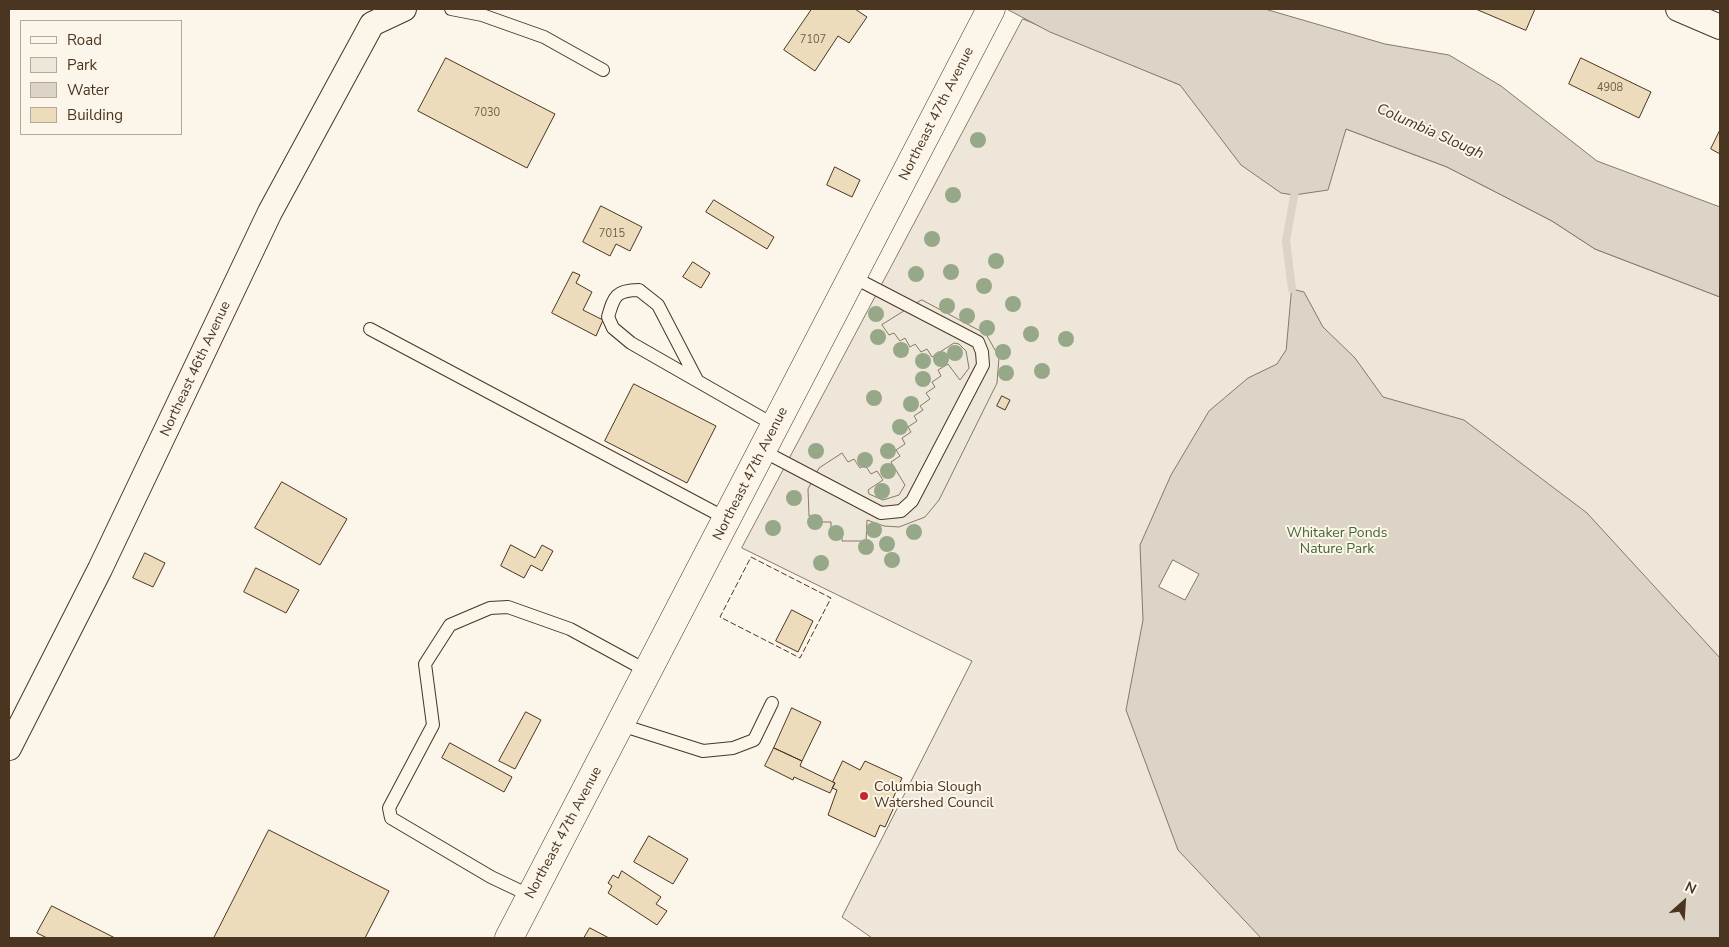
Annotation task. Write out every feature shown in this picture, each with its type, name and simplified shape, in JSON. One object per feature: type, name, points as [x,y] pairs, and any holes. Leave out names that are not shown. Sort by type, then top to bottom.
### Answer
[{"type":"street","name":"Northeast 46th Avenue","points":[[9,748],[100,569],[270,212],[372,24],[404,9]]},
{"type":"street","points":[[1678,9],[1720,27]]},
{"type":"street","name":"Northeast 47th Avenue","points":[[509,938],[649,672],[985,20]]},
{"type":"lane","points":[[451,9],[482,15],[544,37],[603,70]]},
{"type":"lane","points":[[763,451],[881,513],[901,511],[912,500],[956,417],[982,365],[982,352],[978,342],[853,277]]},
{"type":"lane","points":[[697,380],[658,305],[640,290],[624,290],[613,299],[608,317],[613,328],[631,343],[776,426]]},
{"type":"lane","points":[[370,329],[727,519]]},
{"type":"lane","points":[[531,896],[491,877],[391,818],[389,808],[433,726],[433,712],[427,693],[425,664],[450,625],[490,608],[508,607],[570,629],[649,672]]},
{"type":"lane","points":[[621,726],[703,751],[734,748],[754,740],[772,703]]},
{"type":"green space","name":"Whitaker Ponds Nature Park","points":[[1023,19],[1180,85],[1346,129],[1447,167],[1552,221],[1595,249],[1720,297],[1720,938],[872,938],[842,917],[972,661],[742,548]]},
{"type":"shaded area","points":[[922,300],[986,334],[999,357],[997,383],[939,500],[925,517],[899,527],[884,526],[867,520],[866,541],[842,541],[842,529],[831,530],[831,522],[821,522],[820,516],[809,516],[808,489],[819,468],[842,453],[848,462],[854,459],[860,468],[865,465],[871,474],[877,471],[883,480],[868,490],[869,494],[883,500],[899,495],[905,485],[891,462],[900,456],[896,450],[905,444],[902,438],[911,432],[908,427],[917,421],[914,416],[923,410],[920,406],[930,399],[926,393],[935,387],[932,382],[941,376],[938,370],[948,364],[960,380],[969,368],[966,351],[959,344],[954,343],[932,357],[927,349],[921,352],[915,344],[910,347],[905,338],[900,341],[894,333],[889,335],[882,325]]},
{"type":"water","name":"Columbia Slough","points":[[1007,9],[1265,9],[1385,44],[1449,55],[1501,86],[1597,161],[1720,207],[1720,297],[1595,249],[1552,221],[1447,167],[1346,129],[1328,190],[1294,195],[1281,193],[1241,165],[1180,85],[1050,32]]},
{"type":"water","points":[[1292,289],[1304,292],[1323,327],[1355,358],[1383,397],[1464,420],[1587,513],[1720,658],[1720,938],[1261,938],[1178,850],[1126,710],[1143,620],[1140,545],[1171,475],[1209,411],[1248,378],[1277,364],[1286,350]]},
{"type":"pier","points":[[1173,560],[1199,574],[1185,600],[1159,587]]},
{"type":"building","points":[[812,9],[855,9],[867,17],[849,43],[838,36],[815,71],[784,50]]},
{"type":"building","points":[[1476,9],[1535,9],[1526,30]]},
{"type":"building","points":[[446,58],[555,114],[527,168],[418,111]]},
{"type":"building","points":[[1581,58],[1651,92],[1639,118],[1569,84]]},
{"type":"building","points":[[1720,130],[1720,154],[1711,149]]},
{"type":"building","points":[[835,167],[860,180],[852,197],[827,185]]},
{"type":"building","points":[[714,200],[774,237],[767,249],[706,212]]},
{"type":"building","points":[[601,206],[642,227],[630,251],[616,244],[610,256],[583,242]]},
{"type":"building","points":[[693,262],[710,273],[701,288],[683,277]]},
{"type":"building","points":[[573,272],[580,275],[576,283],[592,292],[583,310],[603,320],[596,336],[552,313]]},
{"type":"building","points":[[634,384],[716,426],[687,483],[605,441]]},
{"type":"building","points":[[1002,396],[1010,400],[1005,410],[997,406]]},
{"type":"building","points":[[282,482],[347,519],[320,565],[255,528]]},
{"type":"building","points":[[511,545],[535,558],[542,545],[553,551],[542,571],[531,565],[524,578],[501,566]]},
{"type":"building","points":[[145,553],[165,563],[153,587],[133,578]]},
{"type":"building","points":[[256,568],[299,590],[286,613],[244,592]]},
{"type":"building","points":[[792,610],[813,621],[798,652],[776,641]]},
{"type":"building","points":[[792,708],[821,722],[802,761],[774,748]]},
{"type":"building","points":[[526,712],[541,720],[515,769],[499,761]]},
{"type":"building","points":[[450,743],[512,777],[504,792],[442,758]]},
{"type":"building","points":[[774,748],[802,761],[800,766],[835,783],[830,793],[794,777],[793,780],[765,766]]},
{"type":"building","name":"Columbia Slough Watershed Council","points":[[843,761],[860,770],[865,761],[902,778],[891,803],[895,805],[885,827],[880,825],[875,837],[828,815],[837,790],[832,788],[835,783],[833,782]]},
{"type":"building","points":[[269,830],[389,891],[365,938],[214,938]]},
{"type":"building","points":[[649,836],[688,859],[673,884],[634,862]]},
{"type":"building","points":[[622,871],[661,897],[656,904],[667,911],[657,925],[608,893],[612,886],[608,883],[613,875],[618,878]]},
{"type":"building","points":[[52,906],[115,938],[47,938],[37,933]]},
{"type":"building","points":[[590,928],[609,938],[584,938]]},
{"type":"waterway","points":[[1292,289],[1286,241],[1296,185]]},
{"type":"fence","points":[[751,557],[831,598],[800,658],[720,617],[751,557]]},
{"type":"place","name":"Columbia Slough Watershed Council","points":[[864,796]]}]
